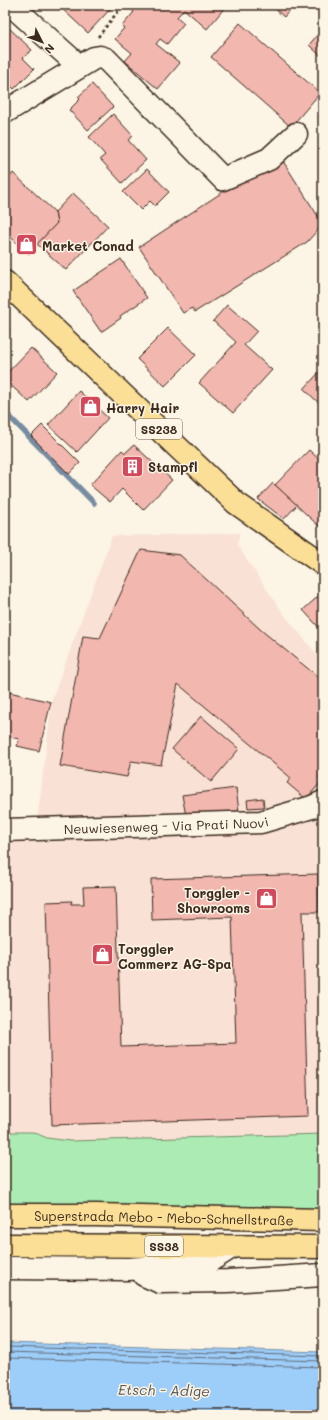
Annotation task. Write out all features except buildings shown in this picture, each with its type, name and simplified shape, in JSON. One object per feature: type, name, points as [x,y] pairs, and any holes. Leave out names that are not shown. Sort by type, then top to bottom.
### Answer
[{"type":"main road","name":"SS238","points":[[5,282],[236,503],[323,564]]},
{"type":"main road","name":"Superstrada Mebo - Mebo-Schnellstraße","points":[[5,1215],[319,1219]]},
{"type":"main road","name":"SS38","points":[[5,1245],[323,1247]]},
{"type":"street","points":[[11,5],[86,62]]},
{"type":"street","points":[[5,112],[86,62],[100,57],[106,59],[223,179],[269,159],[296,134]]},
{"type":"street","name":"Neuwiesenweg - Via Prati Nuovi","points":[[5,830],[261,822],[312,807],[323,802]]},
{"type":"street","points":[[5,1268],[128,1269],[205,1264],[232,1247]]},
{"type":"street","points":[[128,1269],[160,1282],[228,1281],[323,1275]]},
{"type":"path","points":[[86,62],[94,43],[123,5]]},
{"type":"shaded area","points":[[240,533],[237,545],[283,613],[323,662],[323,1218],[5,1216],[5,825],[37,822],[52,699],[112,536]]},
{"type":"green space","points":[[5,1132],[33,1132],[47,1138],[70,1141],[323,1134],[321,1181],[323,1181],[323,1218],[5,1215]]},
{"type":"water","name":"Etsch - Adige","points":[[5,1343],[323,1352],[323,1415],[5,1415]]},
{"type":"waterway","points":[[5,412],[94,503]]},
{"type":"place","name":"Market Conad","points":[[27,245]]},
{"type":"place","name":"Harry Hair","points":[[91,407]]},
{"type":"place","name":"Stampfl","points":[[132,466]]},
{"type":"place","name":"Torggler - Showrooms","points":[[266,899]]},
{"type":"place","name":"Torggler Commerz AG-Spa","points":[[103,955]]}]
